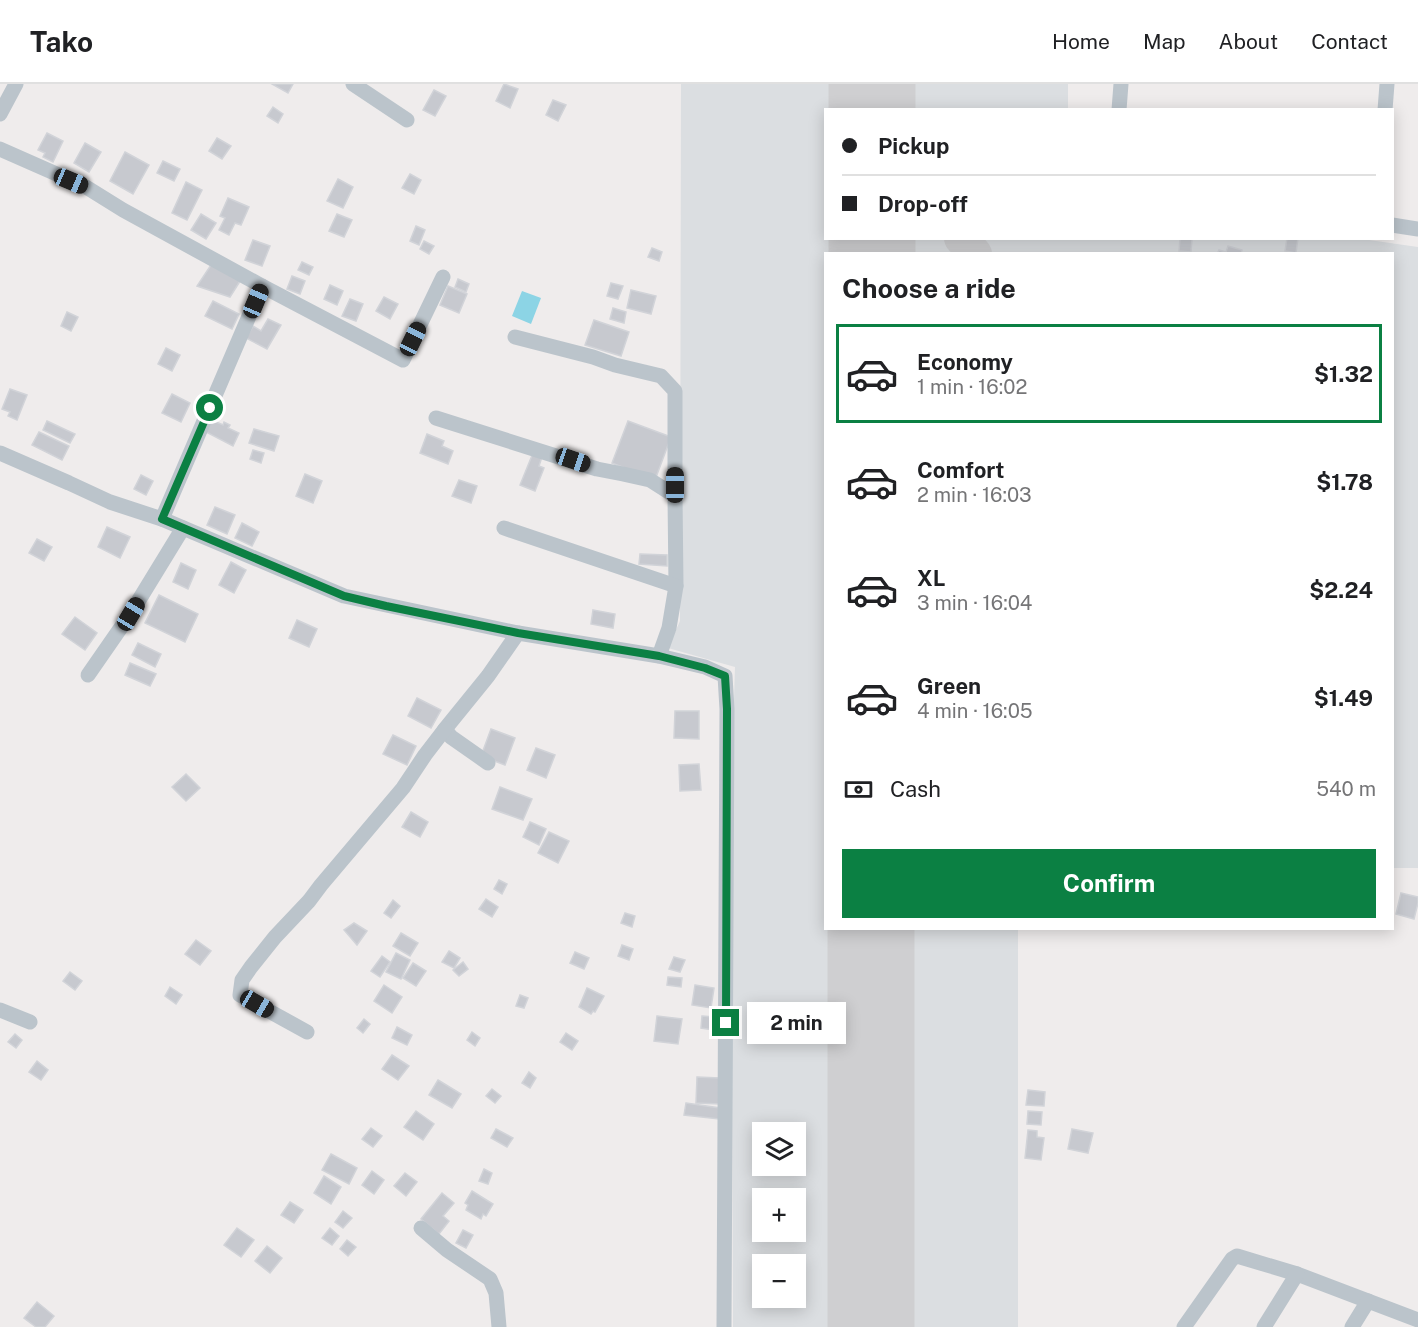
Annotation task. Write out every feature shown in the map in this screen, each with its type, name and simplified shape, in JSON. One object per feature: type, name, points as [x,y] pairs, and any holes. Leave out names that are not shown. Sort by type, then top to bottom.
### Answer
[{"type":"street","points":[[0,114],[16,84]]},
{"type":"street","points":[[352,84],[407,120]]},
{"type":"street","points":[[1119,108],[1121,84]]},
{"type":"street","points":[[1385,108],[1387,84]]},
{"type":"street","points":[[0,149],[86,187],[262,286],[403,360],[443,277]]},
{"type":"street","points":[[1394,225],[1418,229]]},
{"type":"street","points":[[162,519],[262,286]]},
{"type":"street","points":[[515,337],[661,376],[675,391],[676,586],[669,628],[659,656]]},
{"type":"street","points":[[436,418],[597,469],[650,480],[675,496]]},
{"type":"street","points":[[0,453],[110,502],[162,519],[344,596],[518,633],[659,656],[705,668],[725,676],[727,709],[724,1327]]},
{"type":"street","points":[[88,675],[131,614],[183,528]]},
{"type":"street","points":[[504,528],[676,586]]},
{"type":"street","points":[[308,1032],[240,995],[242,980],[275,937],[309,901],[403,788],[425,755],[488,676],[518,633]]},
{"type":"street","points":[[445,729],[451,737],[488,763]]},
{"type":"street","points":[[0,1010],[30,1022]]},
{"type":"street","points":[[421,1228],[447,1250],[490,1279],[496,1293],[499,1327]]},
{"type":"street","points":[[1184,1327],[1232,1259],[1237,1256],[1297,1274],[1418,1320]]},
{"type":"street","points":[[1264,1327],[1297,1274]]},
{"type":"street","points":[[1352,1327],[1368,1301]]},
{"type":"shaded area","points":[[681,84],[1068,84],[1068,108],[824,108],[824,240],[1369,240],[1418,247],[1418,868],[1394,868],[1394,252],[824,252],[824,930],[1018,930],[1018,1327],[733,1327],[731,795],[735,667],[668,648],[680,621]]},
{"type":"water","points":[[522,291],[541,298],[531,324],[512,316]]},
{"type":"building","points":[[272,84],[293,84],[288,93]]},
{"type":"building","points":[[504,84],[518,89],[510,108],[496,101]]},
{"type":"building","points":[[434,90],[446,96],[435,116],[423,110]]},
{"type":"building","points":[[553,100],[566,105],[558,121],[546,115]]},
{"type":"building","points":[[273,107],[283,114],[278,123],[267,116]]},
{"type":"building","points":[[47,133],[63,141],[53,162],[43,157],[45,153],[38,150]]},
{"type":"building","points":[[217,138],[231,146],[222,159],[209,151]]},
{"type":"building","points":[[85,143],[101,152],[89,172],[74,163]]},
{"type":"building","points":[[125,152],[149,165],[133,194],[110,181]]},
{"type":"building","points":[[163,161],[180,169],[174,181],[157,173]]},
{"type":"building","points":[[410,174],[421,180],[414,194],[402,188]]},
{"type":"building","points":[[338,179],[353,187],[343,208],[327,201]]},
{"type":"building","points":[[186,182],[202,190],[187,220],[172,213]]},
{"type":"building","points":[[228,198],[249,207],[241,225],[235,223],[229,235],[219,230],[225,218],[220,216]]},
{"type":"building","points":[[201,214],[216,223],[206,239],[191,230]]},
{"type":"building","points":[[337,214],[352,220],[344,237],[329,231]]},
{"type":"building","points":[[416,226],[425,230],[419,245],[410,241]]},
{"type":"building","points":[[253,240],[270,246],[262,266],[245,260]]},
{"type":"building","points":[[1180,240],[1192,240],[1191,252],[1179,251]]},
{"type":"building","points":[[1287,240],[1298,240],[1296,252],[1285,251]]},
{"type":"building","points":[[424,241],[434,246],[429,254],[420,249]]},
{"type":"building","points":[[1228,246],[1242,250],[1242,252],[1226,252]]},
{"type":"building","points":[[652,248],[662,252],[659,261],[648,257]]},
{"type":"building","points":[[302,262],[313,267],[309,275],[298,270]]},
{"type":"building","points":[[211,265],[242,278],[230,297],[197,286]]},
{"type":"building","points":[[292,276],[305,281],[300,294],[287,289]]},
{"type":"building","points":[[458,279],[469,284],[466,292],[455,287]]},
{"type":"building","points":[[611,283],[623,286],[618,299],[607,296]]},
{"type":"building","points":[[330,285],[343,291],[337,305],[324,299]]},
{"type":"building","points":[[448,286],[467,294],[459,313],[440,305]]},
{"type":"building","points":[[631,290],[656,296],[651,314],[627,308]]},
{"type":"building","points":[[384,297],[398,304],[390,319],[376,311]]},
{"type":"building","points":[[350,299],[363,304],[356,321],[342,316]]},
{"type":"building","points":[[213,301],[239,314],[232,329],[205,316]]},
{"type":"building","points":[[613,308],[626,312],[624,323],[610,319]]},
{"type":"building","points":[[67,312],[78,317],[71,331],[61,326]]},
{"type":"building","points":[[268,319],[281,325],[267,349],[246,338],[253,326],[261,331]]},
{"type":"building","points":[[594,320],[629,332],[621,356],[585,345]]},
{"type":"building","points":[[166,348],[180,355],[172,371],[158,364]]},
{"type":"building","points":[[10,389],[27,395],[17,420],[8,416],[10,412],[2,409]]},
{"type":"building","points":[[172,394],[190,403],[181,422],[162,413]]},
{"type":"building","points":[[212,420],[223,425],[224,422],[230,425],[228,428],[239,433],[233,446],[206,432]]},
{"type":"building","points":[[47,421],[75,434],[70,443],[43,430]]},
{"type":"building","points":[[628,421],[671,437],[655,480],[612,463]]},
{"type":"building","points":[[254,429],[279,436],[274,451],[249,443]]},
{"type":"building","points":[[39,432],[69,446],[62,460],[32,445]]},
{"type":"building","points":[[427,434],[444,441],[442,446],[453,451],[448,464],[420,453]]},
{"type":"building","points":[[253,450],[264,453],[261,463],[250,459]]},
{"type":"building","points":[[533,453],[542,457],[539,466],[544,468],[535,491],[520,485]]},
{"type":"building","points":[[305,474],[322,481],[313,503],[296,496]]},
{"type":"building","points":[[141,475],[153,481],[146,495],[134,489]]},
{"type":"building","points":[[459,480],[477,486],[471,503],[452,496]]},
{"type":"building","points":[[215,507],[235,515],[227,534],[207,525]]},
{"type":"building","points":[[242,523],[259,532],[252,546],[235,538]]},
{"type":"building","points":[[107,527],[130,537],[120,558],[98,547]]},
{"type":"building","points":[[37,539],[52,547],[44,561],[29,553]]},
{"type":"building","points":[[640,554],[667,555],[667,566],[639,564]]},
{"type":"building","points":[[231,562],[246,570],[234,593],[219,585]]},
{"type":"building","points":[[181,563],[196,570],[188,589],[173,582]]},
{"type":"building","points":[[159,595],[198,614],[185,642],[145,623]]},
{"type":"building","points":[[593,610],[615,614],[613,628],[591,624]]},
{"type":"building","points":[[75,617],[97,633],[85,650],[62,634]]},
{"type":"building","points":[[297,620],[317,629],[309,647],[289,638]]},
{"type":"building","points":[[138,643],[161,654],[155,667],[132,655]]},
{"type":"building","points":[[130,663],[156,674],[150,686],[125,675]]},
{"type":"building","points":[[417,698],[441,710],[431,728],[408,716]]},
{"type":"building","points":[[675,711],[699,711],[699,739],[674,738]]},
{"type":"building","points":[[491,729],[515,738],[505,765],[481,756]]},
{"type":"building","points":[[393,735],[416,746],[407,765],[383,754]]},
{"type":"building","points":[[536,748],[555,755],[546,778],[527,770]]},
{"type":"building","points":[[699,764],[701,790],[680,791],[679,765]]},
{"type":"building","points":[[186,774],[200,788],[186,801],[172,787]]},
{"type":"building","points":[[500,787],[532,799],[523,820],[492,809]]},
{"type":"building","points":[[411,812],[428,822],[420,837],[402,827]]},
{"type":"building","points":[[530,822],[546,829],[539,845],[523,837]]},
{"type":"building","points":[[549,832],[569,841],[558,863],[538,853]]},
{"type":"building","points":[[499,880],[507,884],[502,894],[494,889]]},
{"type":"building","points":[[1401,893],[1418,897],[1414,919],[1396,914]]},
{"type":"building","points":[[486,899],[498,907],[492,917],[479,909]]},
{"type":"building","points":[[393,900],[400,906],[391,918],[384,913]]},
{"type":"building","points":[[625,913],[635,916],[632,927],[621,923]]},
{"type":"building","points":[[354,923],[367,931],[357,945],[344,930]]},
{"type":"building","points":[[401,933],[418,943],[410,956],[393,946]]},
{"type":"building","points":[[196,940],[211,951],[200,965],[185,954]]},
{"type":"building","points":[[622,945],[633,949],[629,960],[618,956]]},
{"type":"building","points":[[449,951],[460,958],[454,968],[442,962]]},
{"type":"building","points":[[575,952],[589,958],[584,969],[570,963]]},
{"type":"building","points":[[396,953],[410,960],[401,979],[386,972]]},
{"type":"building","points":[[382,956],[390,962],[380,977],[371,971]]},
{"type":"building","points":[[674,957],[685,960],[680,972],[669,969]]},
{"type":"building","points":[[463,962],[468,969],[459,976],[453,970]]},
{"type":"building","points":[[413,963],[426,971],[416,986],[403,978]]},
{"type":"building","points":[[70,972],[82,981],[75,990],[63,981]]},
{"type":"building","points":[[668,977],[682,978],[681,987],[667,985]]},
{"type":"building","points":[[384,985],[402,997],[392,1013],[374,1001]]},
{"type":"building","points":[[695,985],[714,988],[711,1008],[692,1005]]},
{"type":"building","points":[[170,987],[182,995],[176,1004],[165,996]]},
{"type":"building","points":[[587,988],[604,996],[595,1012],[591,1014],[579,1007]]},
{"type":"building","points":[[520,995],[528,998],[524,1008],[516,1006]]},
{"type":"building","points":[[657,1016],[682,1019],[678,1044],[654,1041]]},
{"type":"building","points":[[702,1016],[714,1017],[713,1030],[701,1028]]},
{"type":"building","points":[[364,1019],[370,1024],[363,1033],[357,1028]]},
{"type":"building","points":[[397,1027],[412,1035],[407,1045],[392,1038]]},
{"type":"building","points":[[472,1032],[480,1038],[475,1046],[467,1040]]},
{"type":"building","points":[[566,1033],[578,1041],[572,1050],[560,1042]]},
{"type":"building","points":[[15,1034],[22,1040],[16,1048],[8,1042]]},
{"type":"building","points":[[392,1055],[409,1066],[398,1080],[382,1069]]},
{"type":"building","points":[[37,1061],[48,1070],[41,1080],[29,1072]]},
{"type":"building","points":[[529,1072],[536,1078],[530,1088],[522,1083]]},
{"type":"building","points":[[697,1077],[720,1078],[720,1104],[696,1103]]},
{"type":"building","points":[[438,1080],[461,1094],[452,1108],[429,1095]]},
{"type":"building","points":[[492,1089],[501,1096],[495,1103],[486,1096]]},
{"type":"building","points":[[1028,1090],[1045,1092],[1044,1106],[1026,1105]]},
{"type":"building","points":[[686,1103],[720,1108],[719,1119],[684,1115]]},
{"type":"building","points":[[416,1111],[434,1124],[423,1140],[404,1127]]},
{"type":"building","points":[[1028,1111],[1042,1112],[1041,1125],[1027,1124]]},
{"type":"building","points":[[371,1128],[382,1136],[373,1147],[362,1139]]},
{"type":"building","points":[[496,1129],[513,1138],[507,1147],[491,1138]]},
{"type":"building","points":[[1072,1129],[1093,1133],[1088,1153],[1068,1149]]},
{"type":"building","points":[[1028,1130],[1037,1131],[1037,1137],[1044,1138],[1041,1160],[1025,1158]]},
{"type":"building","points":[[331,1154],[357,1168],[349,1184],[322,1170]]},
{"type":"building","points":[[484,1169],[492,1173],[488,1184],[479,1181]]},
{"type":"building","points":[[372,1171],[384,1180],[374,1194],[362,1185]]},
{"type":"building","points":[[405,1173],[417,1182],[406,1196],[394,1186]]},
{"type":"building","points":[[324,1176],[341,1187],[331,1204],[314,1193]]},
{"type":"building","points":[[472,1191],[493,1204],[486,1216],[483,1214],[481,1219],[466,1210],[468,1205],[465,1203]]},
{"type":"building","points":[[442,1193],[454,1203],[443,1216],[449,1221],[439,1234],[421,1219]]},
{"type":"building","points":[[290,1202],[303,1210],[294,1223],[281,1215]]},
{"type":"building","points":[[343,1211],[352,1218],[343,1228],[335,1222]]},
{"type":"building","points":[[237,1228],[254,1240],[241,1257],[224,1245]]},
{"type":"building","points":[[330,1228],[339,1236],[332,1245],[322,1238]]},
{"type":"building","points":[[463,1230],[473,1235],[466,1248],[456,1243]]},
{"type":"building","points":[[347,1240],[356,1247],[348,1256],[340,1249]]},
{"type":"building","points":[[267,1246],[282,1258],[270,1273],[255,1261]]},
{"type":"building","points":[[37,1302],[54,1316],[45,1327],[36,1327],[24,1318]]},
{"type":"taxiway","points":[[872,251],[874,240]]},
{"type":"taxiway","points":[[963,240],[973,252]]},
{"type":"runway","points":[[872,84],[872,108]]},
{"type":"runway","points":[[872,240],[872,252]]},
{"type":"runway","points":[[871,930],[871,1327]]},
{"type":"route","points":[[210,408],[162,519],[344,596],[518,633],[659,656],[705,668],[725,676],[727,709],[726,1023]]}]
